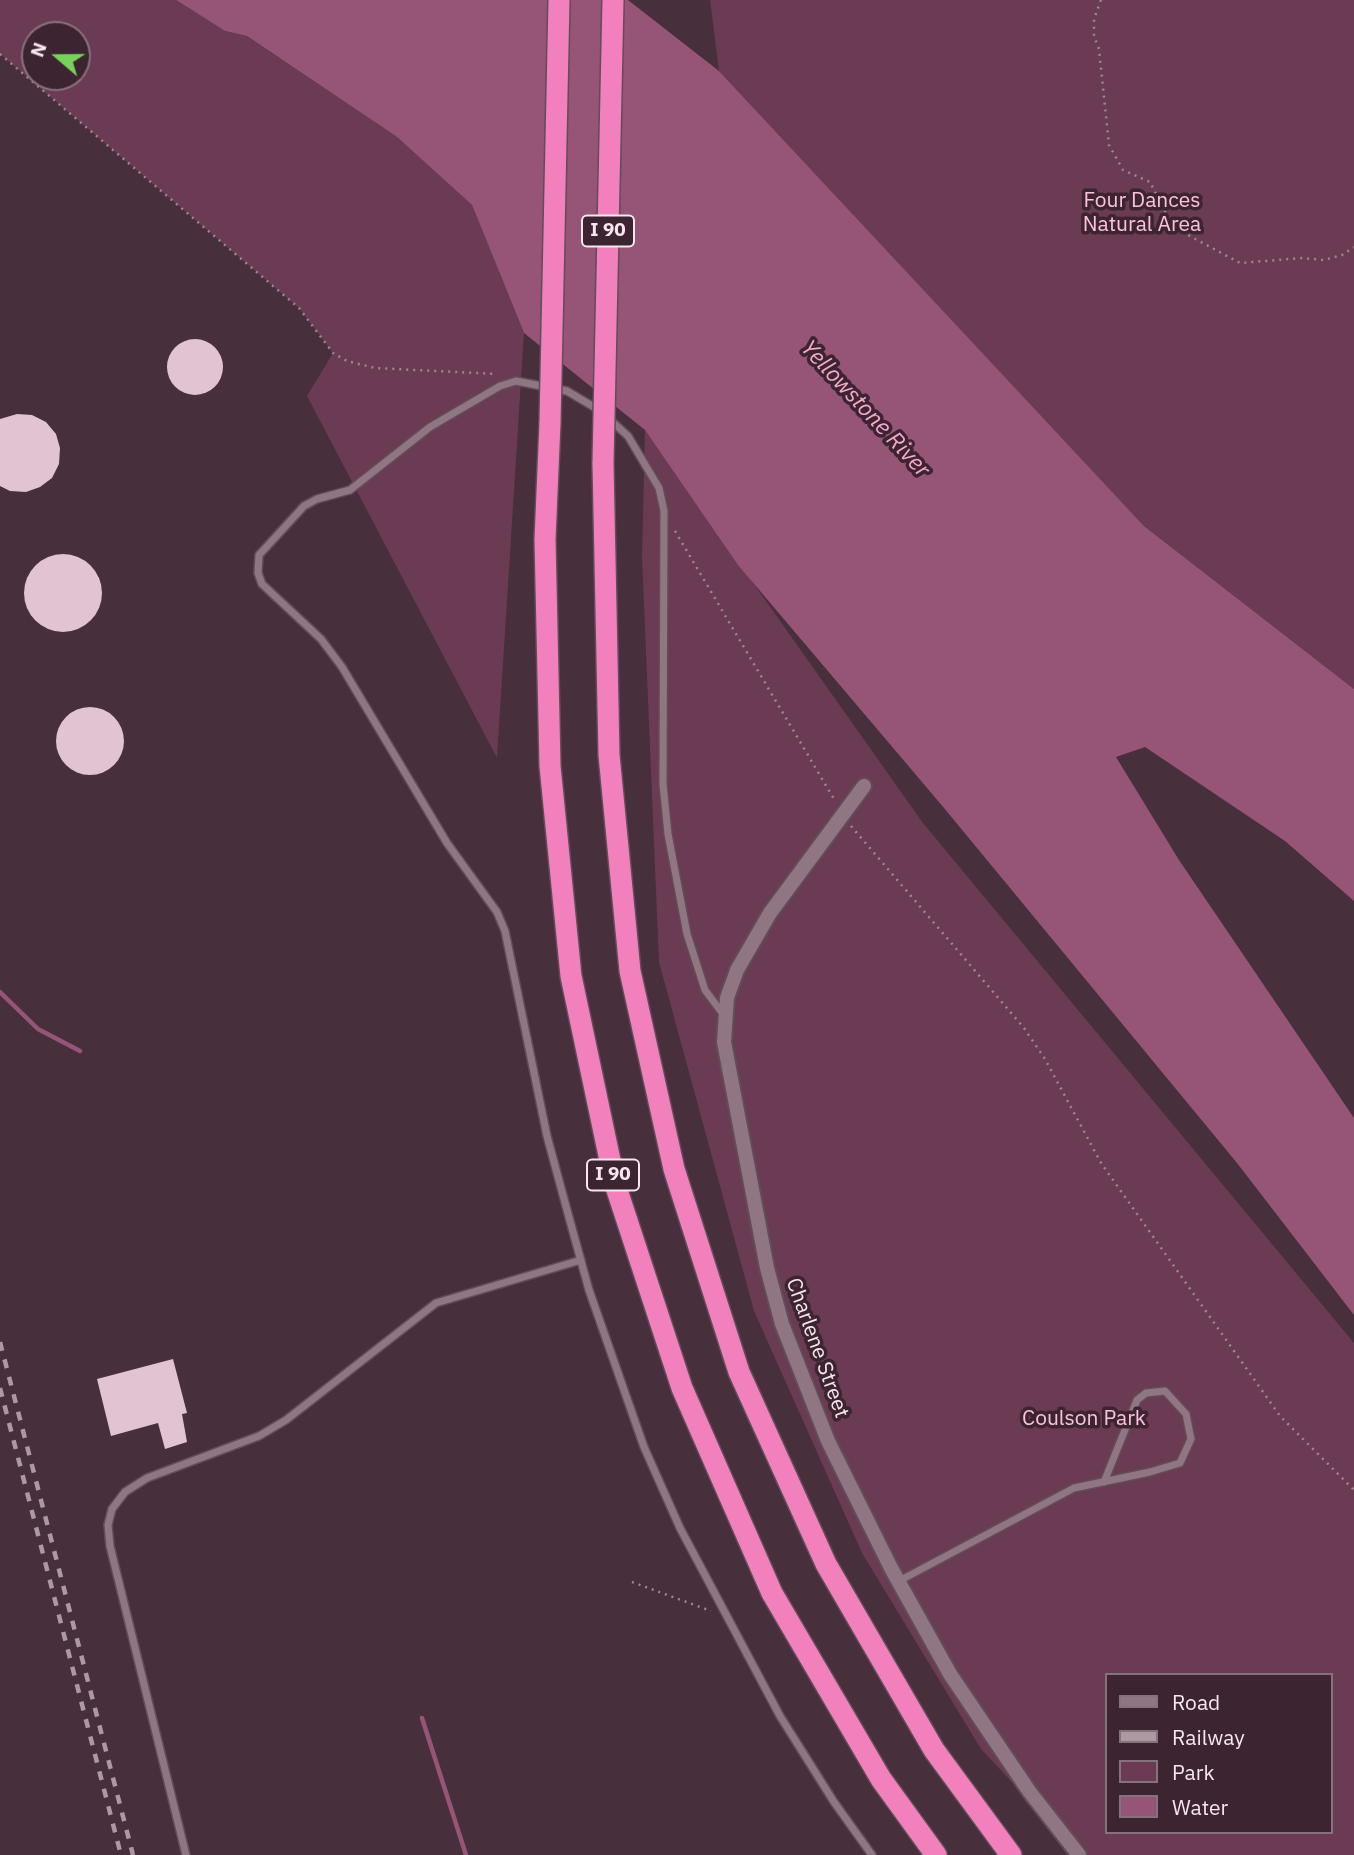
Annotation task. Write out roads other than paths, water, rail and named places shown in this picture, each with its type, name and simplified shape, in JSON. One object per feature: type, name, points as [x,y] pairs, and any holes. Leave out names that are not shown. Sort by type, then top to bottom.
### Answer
[{"type":"highway","name":"I 90","points":[[559,0],[545,539],[550,766],[571,976],[615,1184],[682,1388],[772,1593],[881,1779],[936,1855]]},
{"type":"highway","name":"I 90","points":[[613,0],[603,463],[609,755],[629,958],[674,1169],[739,1372],[826,1564],[934,1750],[1011,1855]]},
{"type":"street","name":"Charlene Street","points":[[864,786],[845,816],[770,913],[737,970],[727,998],[724,1042],[737,1120],[767,1268],[782,1324],[828,1441],[898,1582],[950,1674],[1028,1791],[1079,1855]]},
{"type":"lane","points":[[726,1018],[705,989],[687,934],[668,834],[663,784],[664,511],[659,488],[628,436],[596,408],[567,391],[516,381],[474,399],[430,427],[350,490],[317,499],[304,506],[258,555],[262,584],[321,639],[342,667],[447,843],[497,912],[505,931],[547,1136],[581,1260],[611,1357],[644,1447],[680,1528],[780,1716],[834,1802],[872,1855]]},
{"type":"lane","points":[[186,1855],[110,1546],[108,1525],[112,1509],[125,1492],[147,1478],[259,1436],[286,1420],[436,1303],[581,1260]]},
{"type":"lane","points":[[898,1582],[1074,1488],[1104,1482],[1180,1463],[1191,1439],[1186,1414],[1165,1391],[1146,1393],[1137,1400],[1104,1482]]},
{"type":"water","name":"Yellowstone River","points":[[176,0],[628,0],[719,71],[1144,526],[1354,689],[1354,901],[1285,841],[1145,747],[1116,757],[1179,860],[1354,1118],[1354,1315],[1237,1163],[944,808],[738,565],[645,430],[524,333],[472,205],[397,137],[247,36],[225,31]]},
{"type":"waterway","points":[[0,992],[38,1029],[80,1051]]},
{"type":"waterway","points":[[422,1718],[466,1855]]},
{"type":"railway","points":[[0,1342],[133,1855]]},
{"type":"railway","points":[[0,1388],[121,1855]]},
{"type":"park label","name":"Four Dances Natural Area","points":[[1142,213]]},
{"type":"park label","name":"Coulson Park","points":[[1084,1419]]}]
